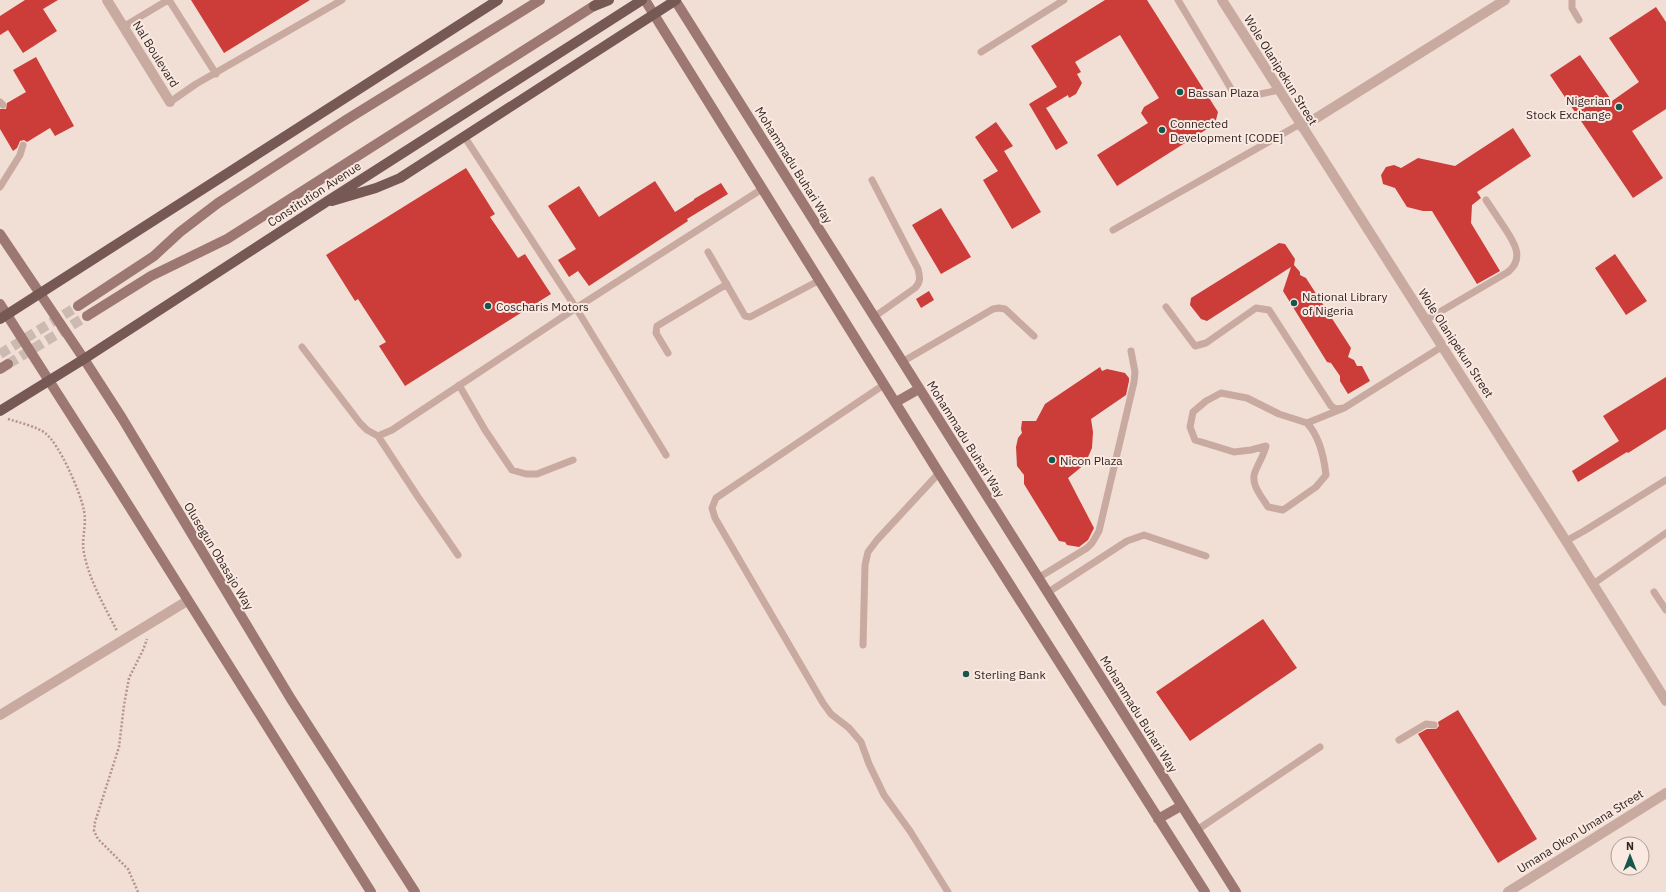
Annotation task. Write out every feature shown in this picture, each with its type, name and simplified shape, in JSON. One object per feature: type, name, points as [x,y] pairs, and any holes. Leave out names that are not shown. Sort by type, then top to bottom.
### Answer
[{"type":"main road","points":[[3,317],[498,0]]},
{"type":"main road","points":[[78,306],[154,256],[185,228],[224,199],[346,120],[540,0]]},
{"type":"main road","name":"Constitution Avenue","points":[[87,316],[151,276],[227,239],[603,0]]},
{"type":"main road","points":[[594,6],[609,0]]},
{"type":"main road","points":[[643,0],[820,280],[939,473],[1205,892]]},
{"type":"main road","name":"Constitution Avenue","points":[[3,415],[49,380],[643,0]]},
{"type":"main road","points":[[323,204],[376,188],[400,178],[675,0]]},
{"type":"main road","name":"Mohammadu Buhari Way","points":[[675,0],[1236,892]]},
{"type":"main road","name":"Olusegun Obasajo Way","points":[[0,234],[84,359],[148,460],[287,692],[415,892]]},
{"type":"main road","points":[[0,304],[3,317],[49,380],[371,892]]},
{"type":"main road","points":[[896,402],[919,389]]},
{"type":"main road","points":[[1158,819],[1181,806]]},
{"type":"street","name":"Nal Boulevard","points":[[107,0],[170,102]]},
{"type":"street","name":"Wole Olanipekun Street","points":[[1222,0],[1301,126],[1443,346],[1666,701]]},
{"type":"street","points":[[1301,126],[1505,0]]},
{"type":"street","points":[[0,715],[188,601]]},
{"type":"street","name":"Umana Okon Umana Street","points":[[1508,892],[1666,793]]},
{"type":"lane","points":[[123,27],[168,0],[216,74]]},
{"type":"lane","points":[[170,102],[196,84],[216,74],[342,0]]},
{"type":"lane","points":[[981,52],[1064,0]]},
{"type":"lane","points":[[1178,0],[1233,92],[1256,95],[1279,90]]},
{"type":"lane","points":[[1572,0],[1572,8],[1579,20]]},
{"type":"lane","points":[[1112,230],[1301,126]]},
{"type":"lane","points":[[464,136],[576,308],[666,455]]},
{"type":"lane","points":[[0,187],[20,155],[23,145]]},
{"type":"lane","points":[[872,180],[918,269],[920,278],[919,284],[915,288],[874,317]]},
{"type":"lane","points":[[378,436],[392,430],[576,308],[762,189]]},
{"type":"lane","points":[[1426,320],[1508,272],[1516,263],[1518,256],[1515,244],[1486,200]]},
{"type":"lane","points":[[708,252],[745,316],[750,317],[820,280]]},
{"type":"lane","points":[[668,353],[656,333],[657,326],[727,284]]},
{"type":"lane","points":[[1166,307],[1195,346],[1206,344],[1256,308],[1268,310],[1331,406],[1336,409],[1344,408]]},
{"type":"lane","points":[[902,362],[992,310],[999,308],[1005,309],[1034,336]]},
{"type":"lane","points":[[1307,423],[1314,430],[1324,457],[1326,475],[1316,487],[1283,510],[1268,507],[1256,489],[1254,474],[1263,457],[1266,446],[1234,452],[1195,440],[1190,427],[1192,412],[1206,401],[1221,393],[1247,398],[1279,414],[1307,423],[1344,408],[1443,346]]},
{"type":"lane","points":[[302,347],[360,423],[367,430],[378,436],[458,555]]},
{"type":"lane","points":[[1038,578],[1087,548],[1092,543],[1099,531],[1134,382],[1135,372],[1131,351]]},
{"type":"lane","points":[[885,384],[716,498],[712,508],[715,518],[823,703],[831,714],[849,728],[861,742],[869,764],[884,795],[910,831],[948,892]]},
{"type":"lane","points":[[459,385],[485,430],[512,470],[526,474],[537,474],[574,460]]},
{"type":"lane","points":[[863,645],[865,566],[868,552],[877,540],[939,473]]},
{"type":"lane","points":[[1566,541],[1666,480]]},
{"type":"lane","points":[[1593,584],[1666,533]]},
{"type":"lane","points":[[1047,593],[1127,541],[1144,535],[1206,556]]},
{"type":"lane","points":[[1654,592],[1666,610]]},
{"type":"lane","points":[[1399,740],[1426,724],[1434,725]]},
{"type":"lane","points":[[1197,830],[1320,747]]},
{"type":"path","points":[[3,415],[45,432],[56,445],[67,467],[84,510],[85,522],[83,542],[87,565],[97,590],[122,641]]},
{"type":"path","points":[[138,892],[128,869],[98,839],[94,831],[95,822],[119,747],[129,678],[143,650],[149,625]]},
{"type":"building","points":[[25,0],[58,0],[43,9],[57,31],[23,53],[8,30],[0,35],[0,16]]},
{"type":"building","points":[[191,0],[310,0],[224,53]]},
{"type":"building","name":"Bassan Plaza","points":[[1105,0],[1147,0],[1218,112],[1215,124],[1117,186],[1097,155],[1148,123],[1141,113],[1144,107],[1159,98],[1120,35],[1075,62],[1081,72],[1077,74],[1082,83],[1076,94],[1069,98],[1068,95],[1046,108],[1068,143],[1056,150],[1029,104],[1057,87],[1031,46]]},
{"type":"building","name":"Nigerian Stock Exchange","points":[[1656,7],[1666,22],[1666,109],[1632,131],[1663,178],[1633,198],[1550,75],[1580,55],[1612,101],[1639,82],[1609,38]]},
{"type":"building","points":[[36,57],[74,126],[55,136],[50,128],[27,142],[24,140],[20,141],[17,148],[13,151],[0,129],[0,109],[6,109],[7,103],[26,92],[13,70]]},
{"type":"building","points":[[996,122],[1013,146],[1004,151],[1041,212],[1012,229],[983,180],[998,171],[975,137]]},
{"type":"building","points":[[1513,128],[1531,156],[1477,192],[1481,198],[1472,205],[1471,223],[1500,271],[1477,284],[1432,211],[1423,211],[1407,207],[1395,188],[1383,184],[1381,175],[1386,167],[1394,165],[1401,168],[1418,158],[1455,166]]},
{"type":"building","points":[[466,168],[495,214],[490,217],[518,258],[525,254],[551,294],[405,386],[379,346],[386,342],[358,299],[355,301],[326,255]]},
{"type":"building","points":[[655,181],[675,212],[721,183],[728,194],[687,219],[688,221],[589,286],[578,271],[569,277],[558,260],[576,249],[548,206],[579,186],[599,217]]},
{"type":"building","points":[[941,208],[971,257],[941,274],[912,225]]},
{"type":"building","points":[[1279,243],[1285,244],[1295,259],[1294,265],[1300,272],[1300,275],[1306,278],[1351,348],[1348,357],[1354,360],[1357,366],[1362,366],[1370,381],[1348,394],[1340,381],[1340,376],[1331,363],[1327,362],[1283,291],[1291,267],[1207,321],[1201,319],[1190,305],[1191,298]]},
{"type":"building","points":[[1615,254],[1647,301],[1626,315],[1595,268]]},
{"type":"building","points":[[929,291],[934,300],[921,308],[916,299]]},
{"type":"building","name":"Nicon Plaza","points":[[1100,367],[1102,371],[1107,369],[1125,373],[1129,378],[1129,381],[1126,395],[1091,419],[1093,432],[1092,448],[1085,464],[1068,478],[1094,528],[1088,540],[1079,547],[1067,545],[1065,542],[1059,541],[1024,484],[1024,475],[1017,466],[1016,447],[1018,438],[1022,433],[1022,421],[1036,421],[1045,404]]},
{"type":"building","points":[[1666,377],[1666,429],[1578,482],[1572,471],[1619,441],[1603,416]]},
{"type":"building","points":[[1263,619],[1297,668],[1190,741],[1156,692]]},
{"type":"building","points":[[1458,710],[1537,839],[1498,863],[1418,734],[1427,729],[1436,729],[1439,726],[1438,722]]},
{"type":"tunnel","points":[[0,354],[78,306]]},
{"type":"tunnel","points":[[8,364],[87,316]]},
{"type":"place","name":"Bassan Plaza","points":[[1180,92]]},
{"type":"place","name":"Nigerian Stock Exchange","points":[[1619,107]]},
{"type":"place","name":"Connected Development [CODE]","points":[[1162,130]]},
{"type":"place","name":"National Library of Nigeria","points":[[1294,303]]},
{"type":"place","name":"Coscharis Motors","points":[[488,306]]},
{"type":"place","name":"Nicon Plaza","points":[[1052,460]]},
{"type":"place","name":"Sterling Bank","points":[[966,674]]}]
